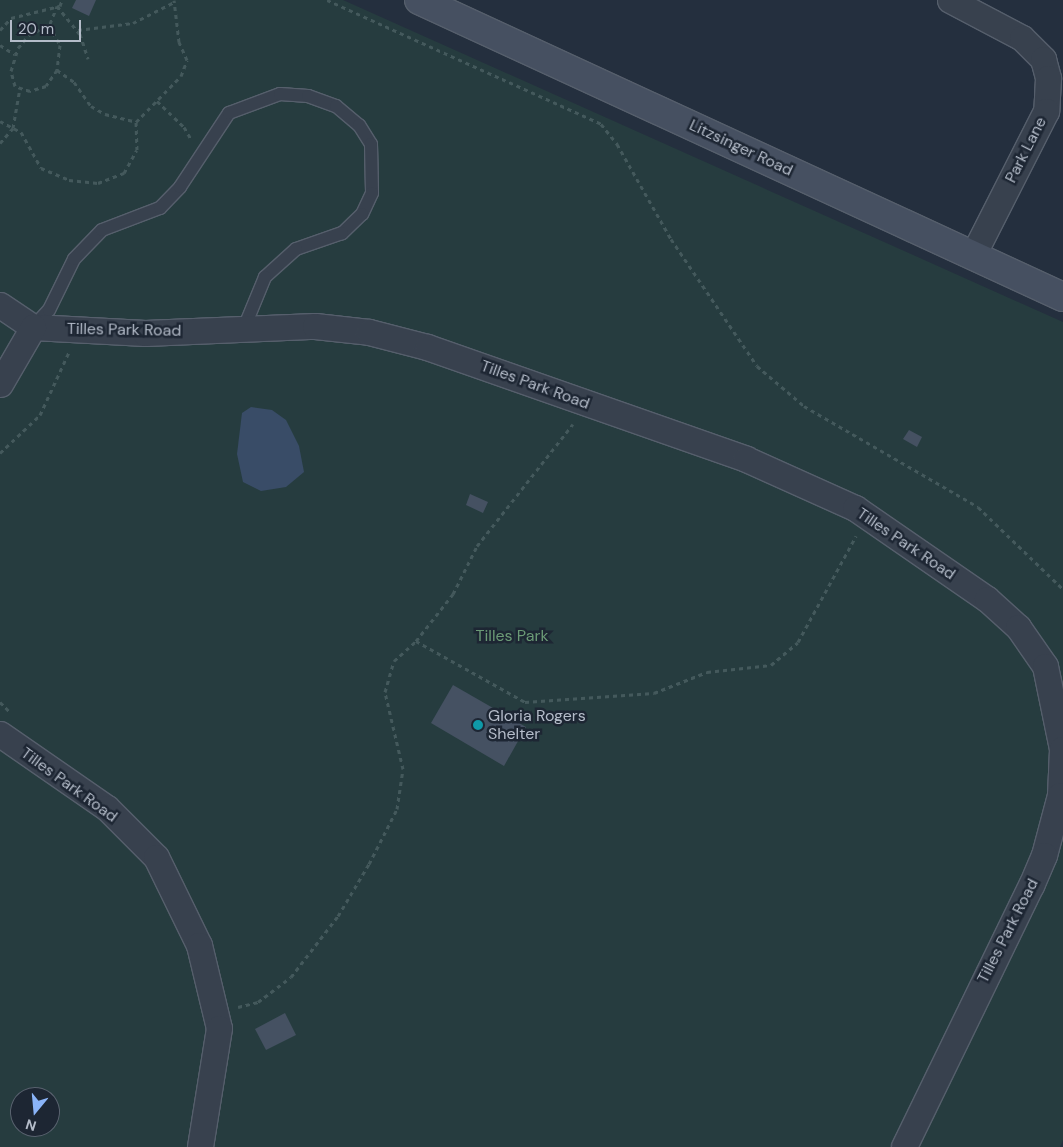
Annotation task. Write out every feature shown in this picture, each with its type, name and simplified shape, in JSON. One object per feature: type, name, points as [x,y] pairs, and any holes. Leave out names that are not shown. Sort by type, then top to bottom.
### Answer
[{"type":"street","name":"Litzsinger Road","points":[[419,0],[1063,297]]},
{"type":"street","name":"Park Lane","points":[[950,0],[1022,38],[1055,64],[1046,111],[973,255]]},
{"type":"street","points":[[0,305],[33,327]]},
{"type":"street","name":"Tilles Park Road","points":[[0,384],[33,327],[145,333],[314,326],[369,332],[427,346],[746,460],[866,516],[987,599],[1018,627],[1045,666],[1062,749],[1060,795],[1044,855],[904,1147]]},
{"type":"street","name":"Tilles Park Road","points":[[0,734],[107,808],[156,856],[199,945],[218,1028],[200,1147]]},
{"type":"lane","name":"Tilles Park Road","points":[[33,327],[49,310],[74,259],[102,230],[160,208],[180,187],[228,113],[280,94],[308,96],[336,106],[359,125],[371,144],[372,193],[362,214],[342,233],[296,249],[265,277],[244,328]]},
{"type":"path","points":[[47,31],[57,6],[62,0]]},
{"type":"path","points":[[327,0],[601,124],[617,144],[671,239],[757,366],[804,406],[978,507],[1063,589]]},
{"type":"path","points":[[0,122],[21,132],[41,168],[69,180],[98,183],[124,173],[136,150],[136,122],[181,76],[187,60],[179,42],[174,1],[133,23],[78,30]]},
{"type":"path","points":[[0,30],[11,18],[57,6]]},
{"type":"path","points":[[57,6],[78,30],[88,59]]},
{"type":"path","points":[[41,30],[47,31],[53,32],[60,45],[57,70],[46,86],[30,91],[16,86],[11,71],[14,54],[29,35],[41,30]]},
{"type":"path","points":[[0,45],[14,54]]},
{"type":"path","points":[[57,70],[74,82],[92,106],[105,114],[136,122]]},
{"type":"path","points":[[0,143],[13,128],[20,88]]},
{"type":"path","points":[[157,101],[184,127],[195,146],[203,153]]},
{"type":"path","points":[[0,453],[40,415],[68,355],[73,329]]},
{"type":"path","points":[[229,1009],[258,1002],[291,977],[338,916],[397,809],[404,769],[385,692],[394,661],[416,641],[453,594],[477,546],[589,404]]},
{"type":"path","points":[[416,641],[525,702],[654,693],[707,672],[771,665],[798,642],[866,516]]},
{"type":"green space","name":"Tilles Park","points":[[0,0],[343,0],[1063,322],[1063,1140],[1060,1147],[0,1147]]},
{"type":"water","points":[[251,407],[272,410],[286,420],[299,446],[304,472],[286,487],[261,491],[243,482],[237,454],[242,413]]},
{"type":"building","points":[[76,0],[96,0],[89,16],[72,8]]},
{"type":"building","points":[[909,430],[922,437],[917,447],[903,439]]},
{"type":"building","points":[[470,494],[488,502],[483,513],[466,505]]},
{"type":"building","name":"Gloria Rogers Shelter","points":[[453,685],[526,727],[504,766],[431,723]]},
{"type":"building","points":[[285,1013],[296,1035],[266,1050],[255,1029]]},
{"type":"place","name":"Gloria Rogers Shelter","points":[[478,725]]}]
